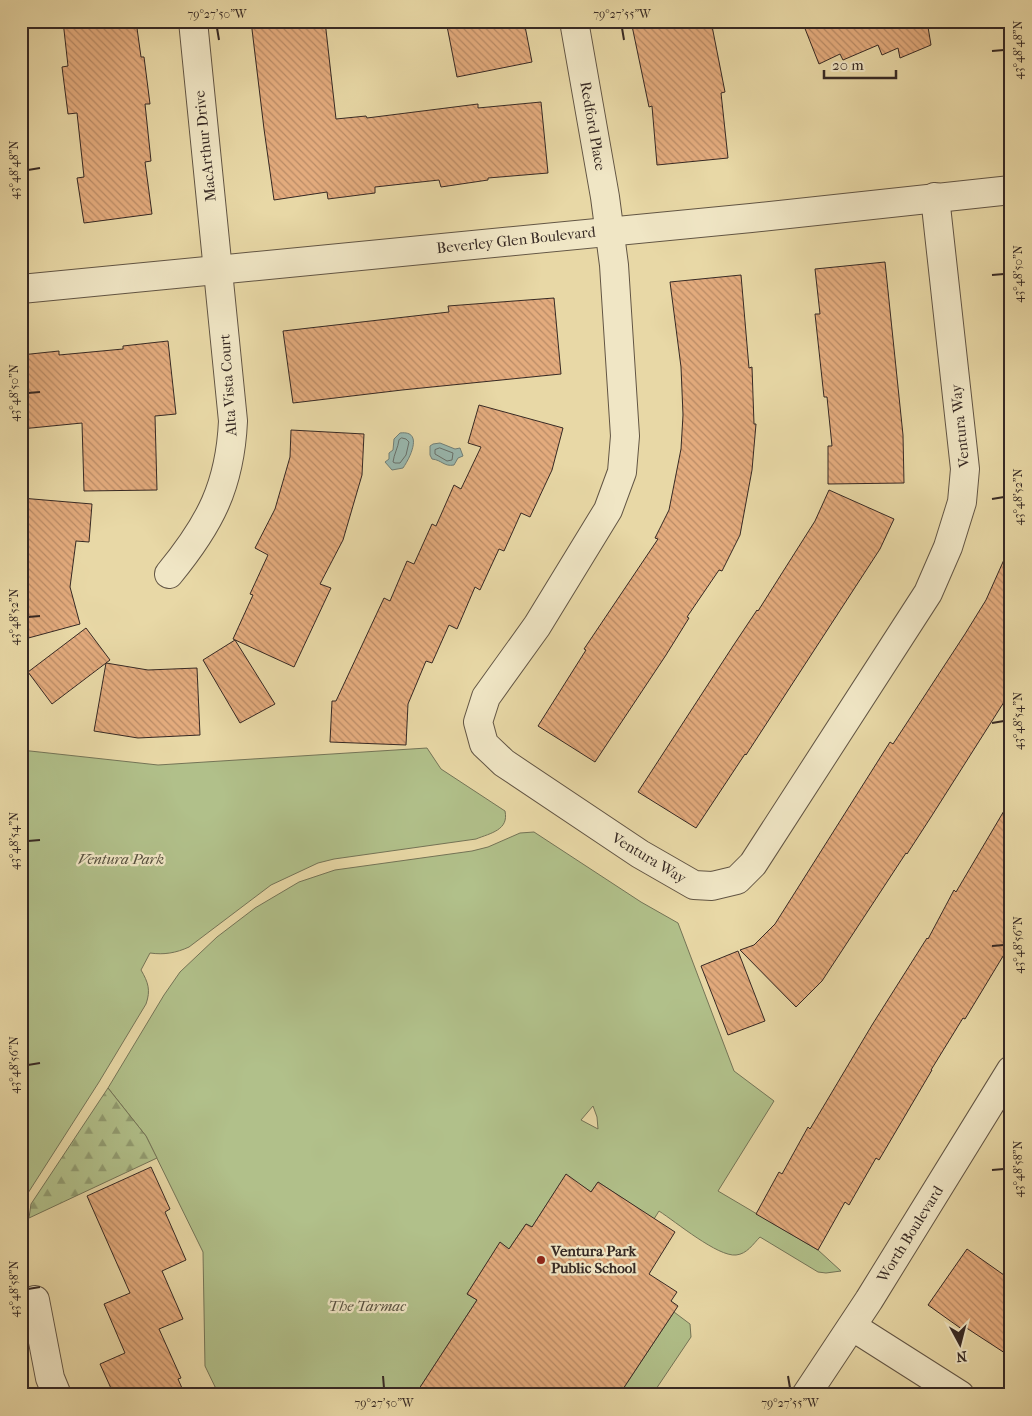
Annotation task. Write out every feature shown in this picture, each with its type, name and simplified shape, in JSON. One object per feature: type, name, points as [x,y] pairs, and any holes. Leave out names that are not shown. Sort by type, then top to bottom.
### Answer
[{"type":"street","name":"MacArthur Drive","points":[[193,21],[218,270]]},
{"type":"street","name":"Redford Place","points":[[574,21],[605,197],[609,231]]},
{"type":"street","name":"Beverley Glen Boulevard","points":[[21,289],[751,218],[1011,190]]},
{"type":"street","name":"Ventura Way","points":[[609,231],[614,265],[625,436],[622,472],[608,510],[537,626],[486,696],[478,722],[484,744],[504,763],[640,854],[694,885],[712,886],[737,880],[753,864],[928,593],[948,547],[962,502],[966,469],[935,197]]},
{"type":"street","name":"Alta Vista Court","points":[[169,574],[188,551],[211,511],[220,494],[228,469],[232,443],[232,397],[218,270]]},
{"type":"street","name":"Worth Boulevard","points":[[806,1395],[853,1327],[1011,1070]]},
{"type":"street","points":[[35,1300],[50,1378],[57,1395]]},
{"type":"street","points":[[853,1327],[960,1395]]},
{"type":"green space","name":"Ventura Park","points":[[427,748],[441,769],[505,811],[506,817],[502,827],[493,833],[476,839],[334,859],[318,863],[271,885],[189,947],[170,953],[150,953],[141,970],[148,986],[146,1004],[21,1207],[21,750],[158,765]]},
{"type":"green space","name":"The Tarmac","points":[[534,832],[641,902],[678,923],[734,1071],[774,1101],[718,1191],[818,1250],[841,1271],[818,1272],[760,1237],[743,1253],[736,1255],[719,1251],[659,1211],[654,1219],[598,1182],[591,1192],[566,1175],[532,1227],[526,1224],[509,1249],[500,1243],[467,1294],[477,1300],[415,1395],[346,1395],[338,1389],[308,1393],[309,1395],[219,1395],[205,1366],[203,1252],[146,1136],[108,1088],[180,972],[217,937],[255,908],[299,882],[335,870],[472,851],[488,847],[520,833]],"holes":[[[593,1106],[597,1117],[598,1129],[581,1120]]]},
{"type":"green space","points":[[108,1088],[146,1136],[157,1158],[29,1218],[31,1204]]},
{"type":"green space","points":[[674,1312],[690,1324],[691,1337],[652,1395],[619,1395]]},
{"type":"water","points":[[400,433],[407,433],[412,436],[413,446],[403,468],[392,470],[385,462],[389,459],[389,453],[393,450],[394,439]]},
{"type":"water","points":[[440,443],[455,449],[460,448],[463,456],[458,458],[454,465],[432,459],[430,446]]},
{"type":"building","points":[[63,21],[136,21],[141,57],[144,57],[150,104],[145,104],[151,161],[145,162],[152,214],[84,223],[77,178],[84,177],[77,113],[68,114],[62,67],[68,66]]},
{"type":"building","points":[[251,21],[325,21],[336,119],[366,116],[367,118],[478,104],[478,108],[541,102],[548,173],[488,178],[488,180],[441,187],[439,180],[375,187],[375,193],[328,199],[327,192],[274,200]]},
{"type":"building","points":[[446,21],[524,21],[532,62],[457,77]]},
{"type":"building","points":[[631,21],[711,21],[725,92],[721,93],[728,158],[657,165],[652,106],[649,107]]},
{"type":"building","points":[[802,21],[927,21],[931,45],[900,58],[898,48],[882,55],[878,45],[843,60],[840,54],[819,64]]},
{"type":"building","points":[[885,262],[903,435],[904,483],[828,484],[828,446],[832,446],[827,397],[824,397],[815,314],[820,314],[815,269]]},
{"type":"building","points":[[741,275],[749,368],[752,367],[754,424],[756,424],[752,470],[740,535],[722,571],[719,570],[687,617],[689,618],[666,655],[595,762],[538,726],[586,650],[584,649],[658,539],[655,538],[669,510],[681,449],[683,415],[681,367],[670,282]]},
{"type":"building","points":[[554,298],[561,374],[293,403],[283,331],[449,312],[448,306]]},
{"type":"building","points":[[168,341],[176,414],[155,416],[157,490],[84,491],[82,423],[21,429],[21,355],[59,351],[59,355],[123,349],[123,346]]},
{"type":"building","points":[[479,405],[563,428],[552,470],[530,517],[521,513],[504,551],[499,549],[480,590],[475,587],[457,629],[449,625],[432,663],[426,661],[408,704],[406,745],[330,742],[332,701],[336,701],[384,598],[390,601],[407,561],[414,564],[432,524],[436,526],[454,485],[461,489],[481,447],[468,443]]},
{"type":"building","points":[[291,430],[364,434],[362,475],[343,540],[320,584],[331,588],[294,667],[233,639],[253,595],[250,594],[268,555],[255,548],[275,509],[290,457]]},
{"type":"building","points":[[829,490],[894,519],[880,549],[746,755],[696,828],[638,792],[815,521]]},
{"type":"building","points":[[21,498],[92,504],[89,542],[76,541],[70,587],[80,624],[21,640]]},
{"type":"building","points":[[1011,544],[1011,691],[907,854],[822,981],[796,1007],[740,950],[754,945],[775,924],[890,742],[893,744],[965,634],[986,600]]},
{"type":"building","points":[[86,628],[110,660],[52,704],[28,672]]},
{"type":"building","points":[[235,640],[275,704],[240,723],[203,660]]},
{"type":"building","points":[[106,663],[148,670],[197,668],[200,735],[138,738],[94,731]]},
{"type":"building","points":[[1011,799],[1011,943],[965,1019],[963,1018],[931,1070],[879,1160],[876,1158],[849,1205],[845,1202],[818,1250],[756,1214],[779,1172],[782,1174],[808,1127],[810,1129],[872,1025],[928,939],[954,890],[956,892]]},
{"type":"building","points":[[738,951],[765,1021],[728,1035],[701,966]]},
{"type":"building","points":[[151,1167],[170,1209],[165,1212],[186,1260],[162,1271],[183,1319],[159,1329],[181,1378],[178,1379],[185,1395],[114,1395],[100,1364],[125,1353],[104,1304],[130,1293],[87,1196]]},
{"type":"building","points":[[566,1174],[591,1192],[598,1182],[675,1232],[649,1274],[677,1292],[671,1301],[678,1306],[619,1395],[415,1395],[477,1300],[467,1294],[500,1242],[509,1249],[526,1224],[532,1227]]},
{"type":"building","points":[[967,1249],[1011,1280],[1011,1357],[965,1327],[963,1330],[928,1305]]},
{"type":"place","name":"Ventura Park Public School","points":[[541,1260]]}]
